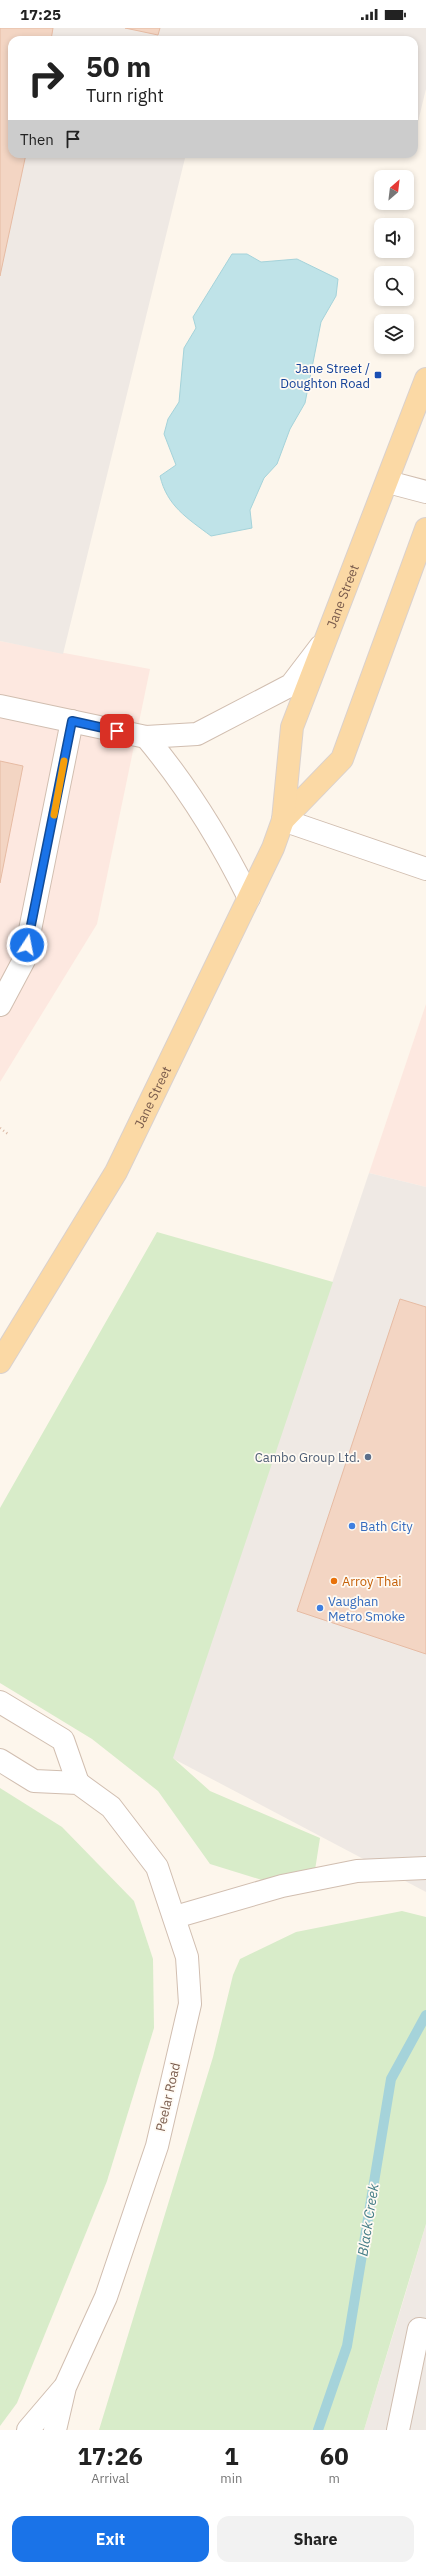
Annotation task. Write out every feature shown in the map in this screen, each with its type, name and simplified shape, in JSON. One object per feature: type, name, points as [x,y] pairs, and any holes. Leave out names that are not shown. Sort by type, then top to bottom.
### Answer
[{"type":"main road","name":"Jane Street","points":[[0,1362],[116,1172],[273,848],[283,820],[292,727],[388,482],[426,379]]},
{"type":"main road","name":"Jane Street","points":[[283,820],[342,759],[426,529]]},
{"type":"street","points":[[388,482],[426,492]]},
{"type":"street","points":[[0,706],[146,737],[197,734],[291,685],[325,641]]},
{"type":"street","points":[[0,1005],[24,960],[72,721]]},
{"type":"street","points":[[146,737],[168,764],[228,854],[249,898]]},
{"type":"street","points":[[283,820],[426,869]]},
{"type":"street","points":[[0,1702],[63,1740],[78,1783],[34,1781],[0,1760]]},
{"type":"street","name":"Peelar Road","points":[[55,2430],[65,2387],[106,2297],[158,2138],[190,2004],[187,1957],[175,1917],[157,1867],[111,1807],[78,1783]]},
{"type":"street","points":[[175,1917],[282,1886],[357,1871],[426,1868]]},
{"type":"street","points":[[398,2430],[419,2328],[426,2330]]},
{"type":"street","points":[[28,2430],[65,2387]]},
{"type":"path","points":[[0,1128],[8,1134]]},
{"type":"shaded area","points":[[0,28],[426,28],[426,89],[418,122],[418,36],[8,36],[8,158],[185,158],[63,654],[0,641]]},
{"type":"shaded area","points":[[0,641],[150,669],[97,924],[0,1082]]},
{"type":"shaded area","points":[[426,1004],[426,1187],[369,1173]]},
{"type":"shaded area","points":[[369,1173],[426,1187],[426,1892],[172,1758]]},
{"type":"shaded area","points":[[426,2224],[426,2430],[364,2430],[405,2295]]},
{"type":"green space","points":[[157,1232],[333,1282],[173,1758],[210,1791],[320,1838],[315,1870],[262,1880],[210,1864],[158,1791],[92,1739],[0,1683],[0,1508]]},
{"type":"green space","points":[[0,1788],[62,1827],[134,1901],[153,1959],[154,2028],[107,2181],[17,2403],[0,2426]]},
{"type":"green space","points":[[402,1911],[426,1917],[426,2224],[364,2430],[99,2430],[213,2057],[233,1975],[240,1959],[296,1932]]},
{"type":"water","points":[[232,254],[247,254],[261,262],[297,259],[338,279],[336,296],[321,322],[305,403],[290,429],[277,464],[264,478],[250,510],[252,528],[211,536],[186,517],[173,503],[163,486],[160,476],[176,465],[164,434],[168,419],[179,402],[184,348],[196,328],[193,317]]},
{"type":"building","points":[[0,28],[53,28],[52,36],[8,36],[8,158],[25,158],[0,276]]},
{"type":"building","points":[[125,28],[160,28],[158,35]]},
{"type":"building","points":[[0,761],[23,766],[0,883]]},
{"type":"building","points":[[400,1299],[426,1307],[426,1654],[297,1611]]},
{"type":"waterway","name":"Black Creek","points":[[318,2430],[347,2346],[391,2079],[426,2015]]},
{"type":"slow traffic","points":[[54,815],[64,761]]},
{"type":"place","name":"Jane Street / Doughton Road","points":[[378,375]]},
{"type":"place","name":"Cambo Group Ltd.","points":[[368,1457]]},
{"type":"place","name":"Bath City","points":[[352,1526]]},
{"type":"place","name":"Arroy Thai","points":[[334,1581]]},
{"type":"place","name":"Vaughan Metro Smoke","points":[[320,1608]]},
{"type":"route","points":[[27,945],[72,721],[117,731]]}]
